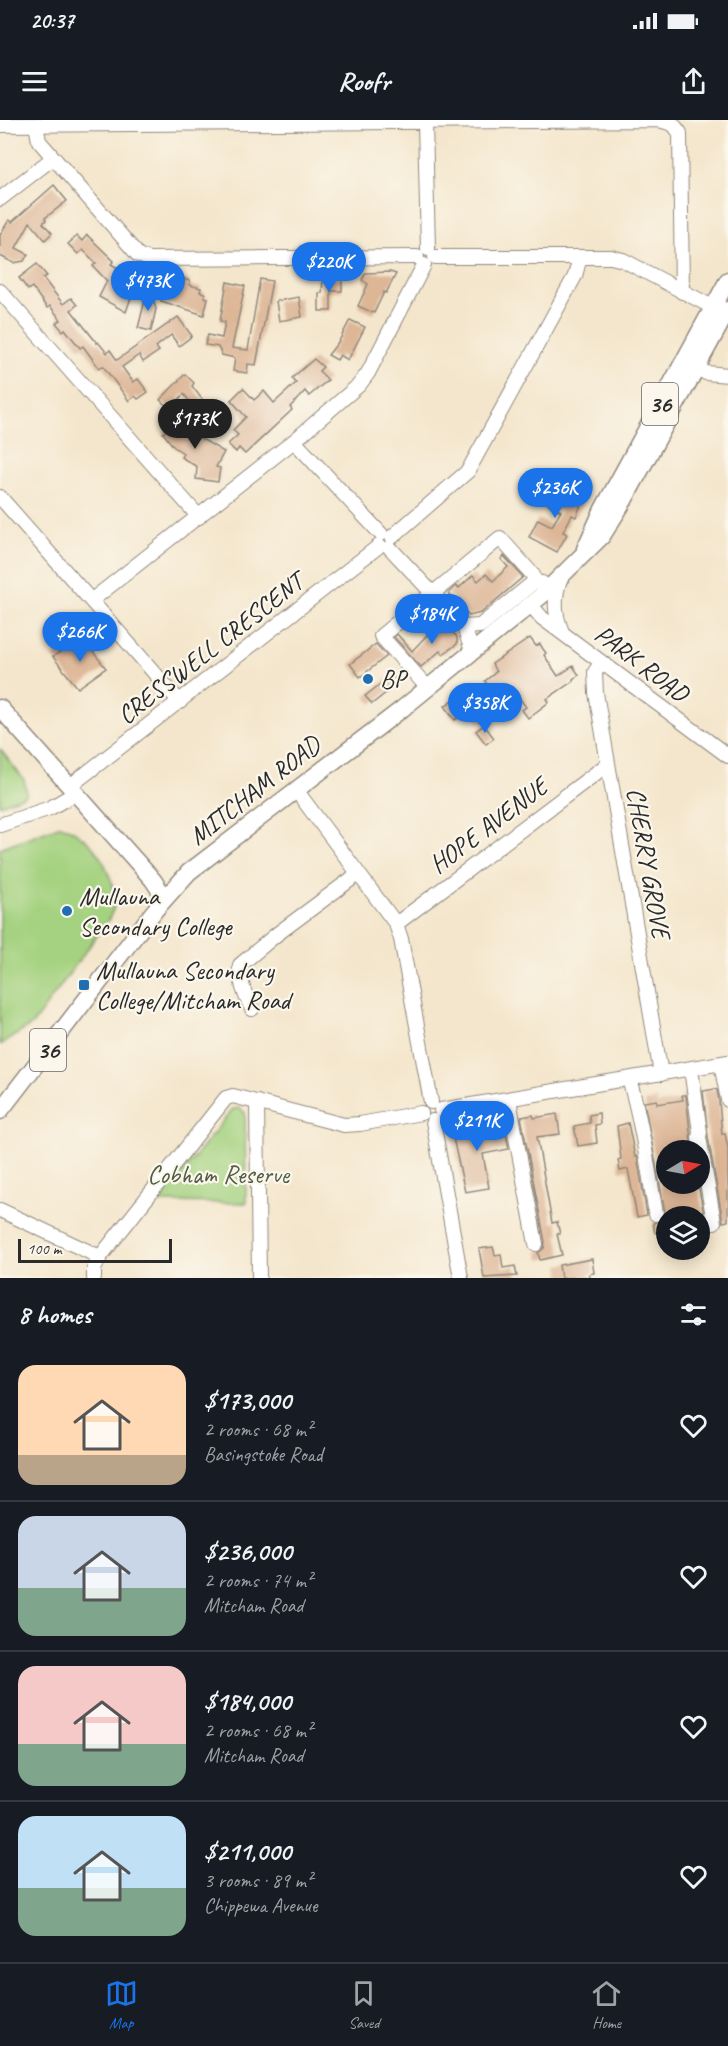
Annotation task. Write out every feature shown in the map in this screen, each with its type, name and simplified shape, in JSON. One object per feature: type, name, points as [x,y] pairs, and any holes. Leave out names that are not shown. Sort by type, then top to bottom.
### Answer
[{"type":"main road","name":"MITCHAM ROAD","points":[[1,1110],[165,898],[189,872],[428,688],[472,651],[485,632],[530,604],[558,581],[582,555],[598,519],[722,311],[728,280]]},
{"type":"main road","points":[[0,708],[153,880],[165,898]]},
{"type":"street","points":[[0,125],[284,121],[659,120],[673,124],[680,133],[682,292]]},
{"type":"street","points":[[92,600],[294,441],[359,385],[368,373],[426,257],[425,122]]},
{"type":"street","points":[[39,125],[37,130],[39,141],[138,255],[149,259],[612,257],[623,260],[722,311]]},
{"type":"street","points":[[0,199],[54,158]]},
{"type":"street","name":"CRESSWELL CRESCENT","points":[[0,825],[50,808],[180,702],[386,541],[468,471],[575,276],[580,257]]},
{"type":"street","points":[[0,291],[199,517]]},
{"type":"street","points":[[690,363],[706,373],[728,375]]},
{"type":"street","points":[[294,441],[464,627],[472,651]]},
{"type":"street","points":[[0,497],[180,702]]},
{"type":"street","points":[[428,688],[381,636],[500,538],[533,575],[534,582]]},
{"type":"street","points":[[464,627],[485,632],[534,582],[558,581],[555,596],[556,619],[563,634]]},
{"type":"street","name":"PARK ROAD","points":[[530,604],[538,615],[728,756]]},
{"type":"street","name":"CHERRY GROVE","points":[[601,663],[594,678],[661,1074]]},
{"type":"street","name":"HOPE AVENUE","points":[[396,924],[608,764]]},
{"type":"street","points":[[296,790],[396,924],[401,939],[435,1111],[461,1278]]},
{"type":"street","points":[[252,1009],[243,988],[240,965],[277,934],[358,874]]},
{"type":"street","points":[[94,1278],[94,1269],[100,1257],[226,1098],[233,1096],[344,1125],[360,1124],[421,1113],[422,1107],[435,1111],[725,1063],[728,1100]]},
{"type":"street","points":[[691,1069],[699,1137],[714,1222]]},
{"type":"street","points":[[629,1079],[638,1108],[656,1214]]},
{"type":"street","points":[[509,1100],[536,1244]]},
{"type":"street","points":[[257,1102],[259,1278]]},
{"type":"street","points":[[0,1210],[100,1257]]},
{"type":"green space","points":[[0,749],[24,780],[27,793],[25,796],[0,805]]},
{"type":"green space","name":"Mullauna Secondary College","points":[[61,825],[86,840],[105,864],[114,894],[113,909],[107,922],[32,1025],[0,1045],[0,848]]},
{"type":"green space","name":"Cobham Reserve","points":[[240,1108],[245,1113],[246,1203],[158,1202],[233,1109]]},
{"type":"building","points":[[54,185],[67,201],[45,218],[43,223],[52,233],[45,240],[30,222],[16,248],[28,254],[24,261],[14,263],[0,256],[0,235],[9,220],[12,222]]},
{"type":"building","points":[[87,235],[114,261],[111,264],[125,272],[121,277],[127,281],[120,293],[134,289],[126,312],[99,297],[107,281],[93,266],[96,263],[83,250],[78,254],[68,244],[77,236],[82,241]]},
{"type":"building","points":[[37,264],[47,276],[43,278],[63,304],[71,298],[77,305],[71,310],[97,343],[107,353],[110,350],[117,360],[178,317],[192,336],[179,346],[171,335],[156,347],[159,351],[143,362],[139,355],[122,367],[133,382],[138,379],[148,392],[138,399],[135,396],[129,401],[103,366],[99,368],[83,346],[80,348],[65,329],[63,331],[56,323],[61,320],[50,306],[47,308],[32,287],[28,290],[19,278]]},
{"type":"building","points":[[366,273],[396,274],[374,313],[358,306],[368,284],[362,280]]},
{"type":"building","points":[[174,276],[190,281],[189,285],[201,288],[200,292],[205,293],[204,297],[208,298],[204,315],[161,301],[165,288],[170,289]]},
{"type":"building","points":[[323,278],[342,279],[342,291],[331,291],[331,311],[319,311],[319,293],[322,293]]},
{"type":"building","points":[[260,279],[272,281],[256,365],[248,364],[247,373],[233,371],[235,358],[222,355],[218,347],[205,345],[208,335],[222,338],[225,322],[220,321],[227,282],[245,286],[232,348],[248,350]]},
{"type":"building","points":[[149,284],[156,309],[151,331],[138,328]]},
{"type":"building","points":[[299,297],[302,317],[279,321],[276,301]]},
{"type":"building","points":[[350,320],[365,327],[348,360],[340,355],[337,360],[328,355],[339,341]]},
{"type":"building","points":[[314,359],[323,367],[319,371],[328,380],[309,396],[305,391],[290,407],[292,410],[245,454],[239,448],[236,452],[228,444],[238,435],[233,430],[246,417],[231,400],[243,388],[254,400],[264,391],[274,403],[296,383],[292,378]]},
{"type":"building","points":[[185,374],[194,383],[192,386],[205,403],[196,410],[184,394],[170,409],[160,400]]},
{"type":"building","points":[[186,414],[195,426],[188,431],[224,452],[216,467],[220,468],[218,482],[196,479],[197,467],[181,457],[183,453],[174,447],[163,433]]},
{"type":"building","points":[[544,485],[581,505],[576,517],[572,515],[563,532],[567,534],[557,552],[529,537],[538,519],[552,526],[561,511],[537,498]]},
{"type":"building","points":[[504,556],[523,577],[481,613],[469,616],[448,593],[456,586],[459,588],[473,575],[478,581],[486,574],[493,581],[508,567],[501,559]]},
{"type":"building","points":[[444,623],[457,637],[457,644],[443,654],[440,651],[421,667],[394,637],[397,634],[412,651],[427,635]]},
{"type":"building","points":[[81,637],[106,668],[78,688],[53,657]]},
{"type":"building","points":[[530,638],[536,646],[540,644],[546,653],[544,655],[558,676],[573,666],[579,675],[547,699],[549,702],[528,718],[522,710],[526,707],[515,692],[501,703],[498,704],[494,699],[481,709],[487,718],[480,723],[470,709],[455,720],[445,706],[458,696],[460,699],[464,696],[468,702],[488,686],[485,681],[496,672],[492,664]]},
{"type":"building","points":[[376,644],[387,656],[360,677],[350,664]]},
{"type":"building","points":[[392,675],[398,683],[372,704],[365,696]]},
{"type":"building","points":[[484,725],[494,738],[486,744],[476,731]]},
{"type":"building","points":[[717,1090],[722,1134],[725,1133],[728,1148],[728,1221],[723,1222],[708,1137],[703,1091]]},
{"type":"building","points":[[682,1095],[686,1095],[691,1140],[656,1140],[656,1165],[644,1102],[657,1100],[657,1104],[683,1100]]},
{"type":"building","points":[[599,1113],[600,1124],[595,1125],[597,1143],[578,1146],[574,1126],[590,1123],[589,1115]]},
{"type":"building","points":[[557,1114],[560,1134],[537,1137],[552,1223],[557,1222],[562,1255],[540,1260],[538,1253],[544,1248],[545,1242],[521,1117],[533,1115],[534,1118]]},
{"type":"building","points":[[628,1123],[635,1157],[637,1156],[647,1215],[637,1217],[628,1169],[620,1171],[618,1160],[621,1159],[617,1126]]},
{"type":"building","points":[[483,1124],[484,1129],[504,1125],[509,1149],[483,1154],[489,1188],[465,1192],[451,1129]]},
{"type":"building","points":[[662,1194],[700,1194],[702,1206],[664,1206]]},
{"type":"building","points":[[493,1247],[495,1255],[501,1254],[503,1268],[515,1266],[517,1276],[484,1278],[479,1249]]},
{"type":"building","points":[[592,1259],[594,1273],[589,1274],[590,1277],[561,1278],[559,1265]]},
{"type":"place","name":"BP","points":[[368,679]]},
{"type":"place","name":"Mullauna Secondary College","points":[[67,911]]},
{"type":"place","name":"Mullauna Secondary College/Mitcham Road","points":[[84,985]]}]
